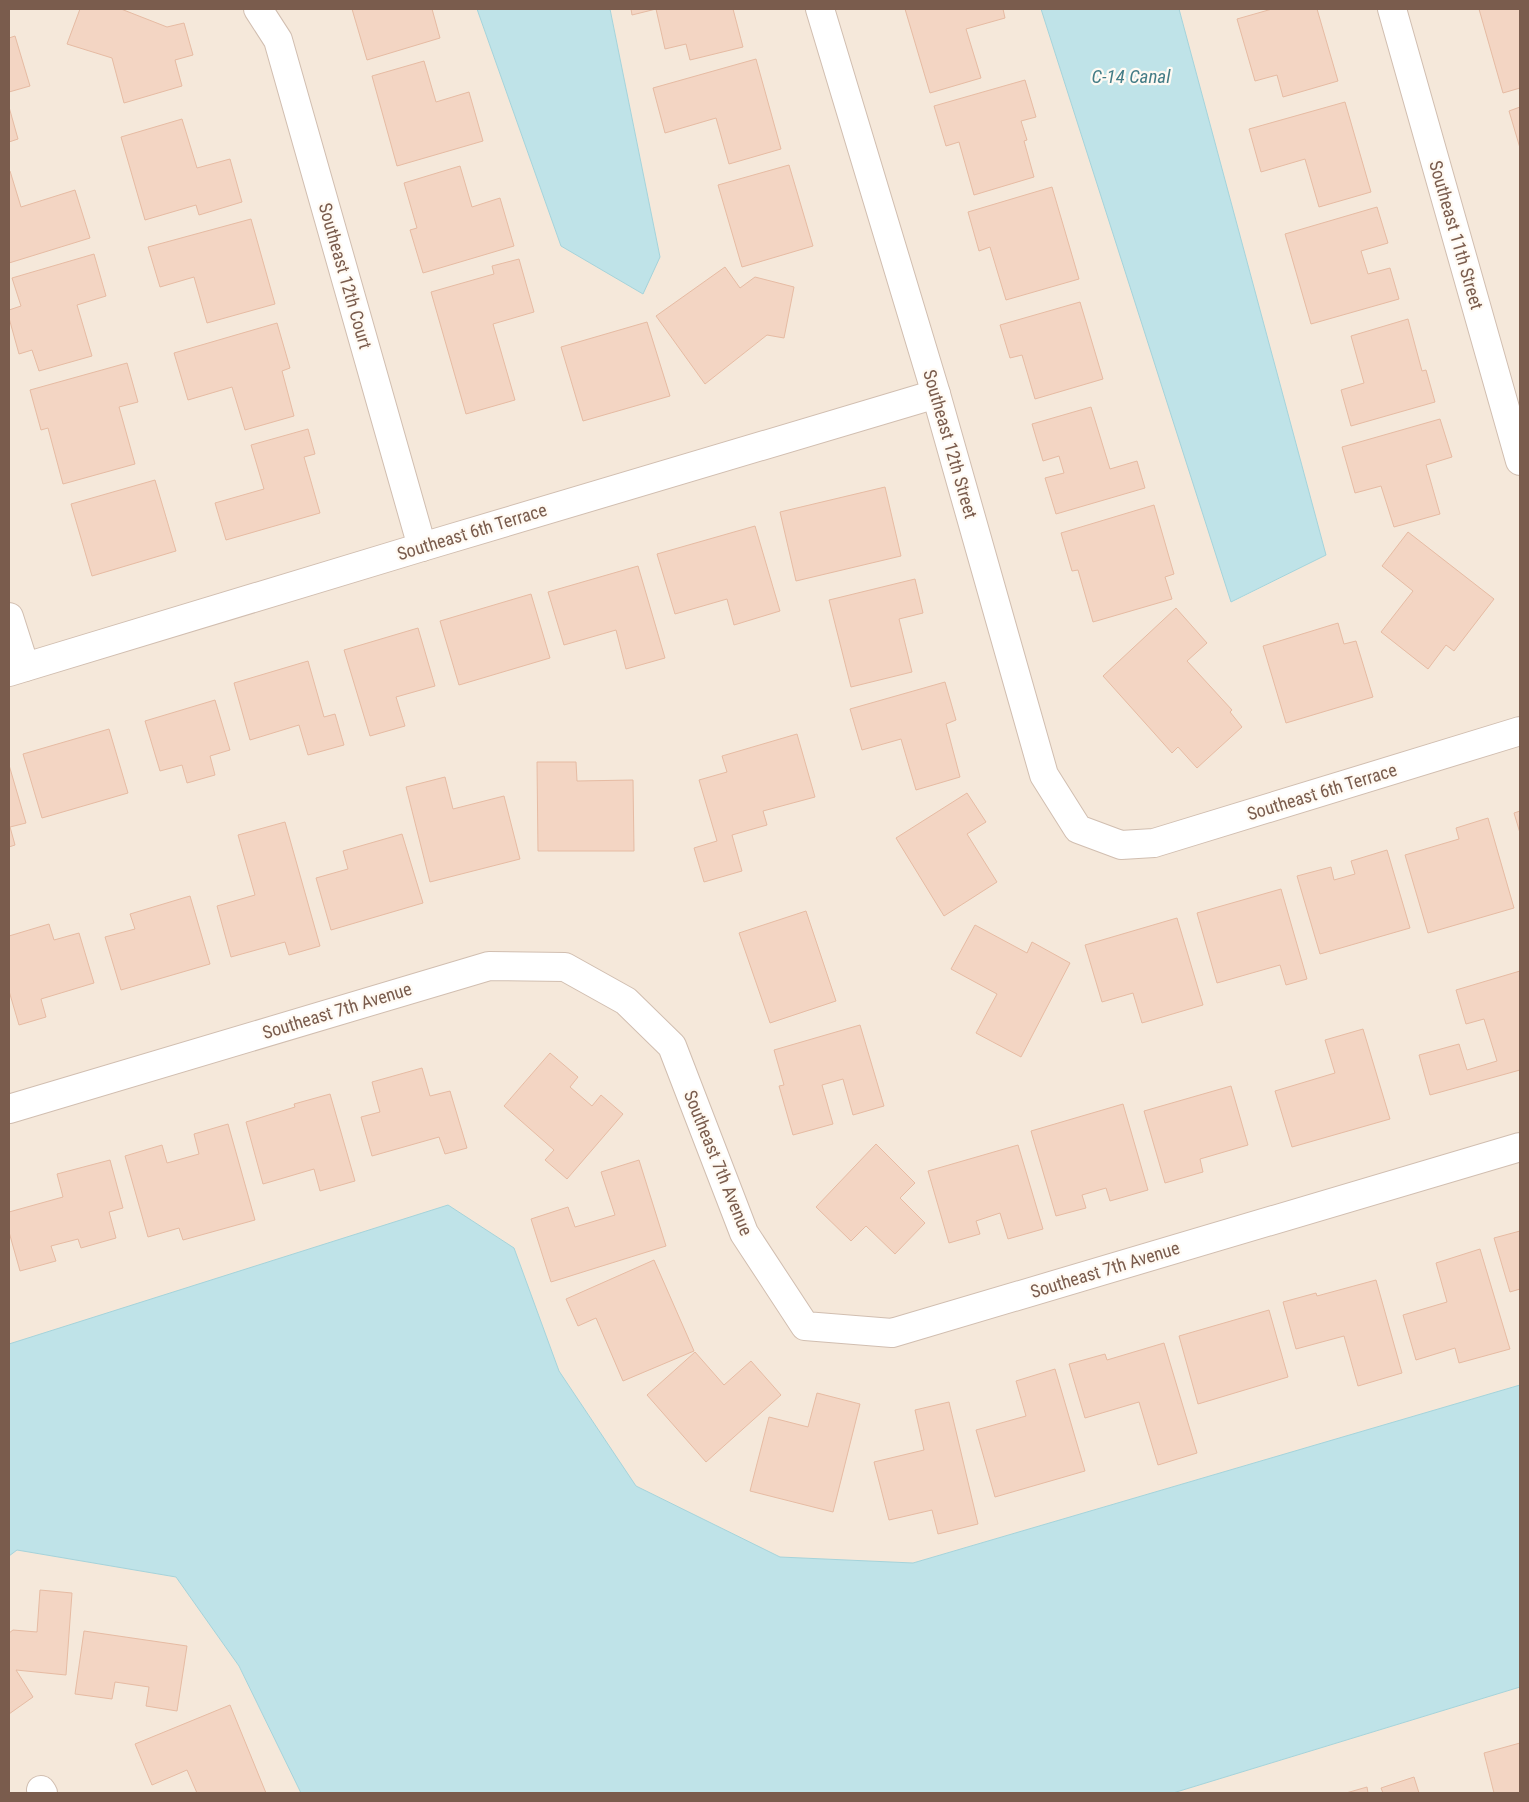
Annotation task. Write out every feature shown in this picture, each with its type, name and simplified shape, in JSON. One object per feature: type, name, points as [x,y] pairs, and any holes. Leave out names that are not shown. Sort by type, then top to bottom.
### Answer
[{"type":"street","name":"Southeast 12th Court","points":[[258,9],[278,40],[422,547]]},
{"type":"street","name":"Southeast 12th Street","points":[[820,9],[936,394],[1044,775],[1078,829],[1121,845]]},
{"type":"street","name":"Southeast 11th Street","points":[[1392,9],[1520,461]]},
{"type":"street","name":"Southeast 6th Terrace","points":[[17,670],[936,394]]},
{"type":"street","points":[[9,617],[17,670]]},
{"type":"street","name":"Southeast 6th Terrace","points":[[1121,845],[1154,844],[1520,731]]},
{"type":"street","name":"Southeast 7th Avenue","points":[[9,1109],[489,966],[565,967],[626,1001],[672,1046],[744,1233],[805,1326],[892,1334],[1520,1147]]},
{"type":"shaded area","points":[[9,9],[477,9],[561,246],[660,257],[610,9],[1041,9],[1232,602],[1326,555],[1179,9],[1520,9],[1520,1385],[913,1563],[780,1557],[636,1486],[559,1371],[514,1248],[9,1344]]},
{"type":"shaded area","points":[[17,1550],[176,1577],[239,1666],[301,1793],[9,1793],[9,1556]]},
{"type":"shaded area","points":[[1520,1687],[1520,1793],[1173,1793]]},
{"type":"water","points":[[477,9],[610,9],[660,257],[643,294],[561,246]]},
{"type":"water","name":"C-14 Canal","points":[[1041,9],[1179,9],[1326,555],[1231,602]]},
{"type":"water","points":[[448,1205],[514,1248],[559,1371],[636,1486],[780,1557],[913,1563],[1520,1385],[1520,1687],[1173,1793],[301,1793],[239,1666],[176,1577],[17,1550],[9,1556],[9,1344]]},
{"type":"building","points":[[80,9],[121,9],[167,27],[184,23],[193,55],[175,60],[182,86],[124,103],[112,58],[67,44]]},
{"type":"building","points":[[352,9],[432,9],[440,38],[367,60]]},
{"type":"building","points":[[631,9],[656,9],[632,15]]},
{"type":"building","points":[[656,9],[733,9],[743,47],[690,60],[686,44],[665,49]]},
{"type":"building","points":[[905,9],[1003,9],[1005,18],[966,29],[981,78],[930,93]]},
{"type":"building","points":[[1272,9],[1317,9],[1338,81],[1283,97],[1277,75],[1255,81],[1237,19]]},
{"type":"building","points":[[1479,9],[1520,9],[1520,88],[1503,93]]},
{"type":"building","points":[[15,36],[30,86],[9,92],[9,38]]},
{"type":"building","points":[[756,59],[781,149],[729,164],[716,118],[665,133],[653,88]]},
{"type":"building","points":[[424,61],[436,102],[469,92],[483,141],[397,166],[372,76]]},
{"type":"building","points":[[1025,80],[1036,117],[1021,121],[1027,140],[1024,141],[1034,177],[974,195],[959,142],[946,146],[934,106]]},
{"type":"building","points":[[1345,102],[1371,192],[1319,207],[1305,159],[1261,172],[1249,129]]},
{"type":"building","points":[[9,107],[18,139],[9,142]]},
{"type":"building","points":[[1520,107],[1520,148],[1509,111]]},
{"type":"building","points":[[182,119],[197,168],[230,159],[242,202],[199,215],[196,205],[145,220],[121,137]]},
{"type":"building","points":[[789,165],[813,246],[742,267],[718,185]]},
{"type":"building","points":[[460,166],[472,207],[500,198],[514,246],[423,273],[410,230],[417,228],[404,183]]},
{"type":"building","points":[[9,171],[21,207],[75,190],[90,238],[9,263]]},
{"type":"building","points":[[1052,187],[1079,279],[1006,300],[990,247],[979,251],[968,212]]},
{"type":"building","points":[[1377,207],[1388,243],[1361,251],[1368,274],[1390,268],[1399,299],[1311,324],[1285,234]]},
{"type":"building","points":[[251,219],[275,304],[207,323],[194,277],[160,287],[148,247]]},
{"type":"building","points":[[94,254],[106,296],[77,305],[92,356],[39,371],[32,350],[19,354],[9,318],[9,310],[21,306],[12,278]]},
{"type":"building","points":[[519,259],[534,312],[493,324],[515,400],[466,414],[431,292],[494,274],[492,266]]},
{"type":"building","points":[[725,267],[740,288],[755,277],[794,287],[784,338],[767,335],[705,384],[656,316]]},
{"type":"building","points":[[1080,302],[1103,379],[1035,399],[1022,355],[1010,358],[1000,325]]},
{"type":"building","points":[[1408,319],[1422,371],[1426,370],[1435,402],[1351,426],[1341,390],[1364,383],[1351,336]]},
{"type":"building","points":[[647,322],[670,396],[583,421],[561,347]]},
{"type":"building","points":[[277,323],[290,368],[282,371],[294,416],[245,430],[232,387],[188,400],[174,353]]},
{"type":"building","points":[[127,363],[138,402],[119,407],[135,464],[63,484],[48,428],[41,430],[30,390]]},
{"type":"building","points":[[1091,407],[1110,469],[1137,461],[1145,488],[1056,514],[1045,478],[1064,473],[1059,456],[1043,461],[1032,424]]},
{"type":"building","points":[[1440,419],[1452,457],[1426,465],[1440,514],[1394,527],[1381,486],[1355,493],[1342,447]]},
{"type":"building","points":[[308,429],[315,454],[304,457],[320,513],[226,540],[215,503],[264,489],[251,445]]},
{"type":"building","points":[[155,480],[176,551],[92,576],[71,504]]},
{"type":"building","points":[[885,487],[901,556],[796,581],[780,512]]},
{"type":"building","points":[[1154,505],[1174,574],[1165,577],[1172,599],[1093,622],[1078,570],[1072,571],[1061,533]]},
{"type":"building","points":[[755,526],[780,611],[734,625],[727,599],[675,614],[657,554]]},
{"type":"building","points":[[1408,532],[1494,599],[1454,651],[1446,645],[1428,669],[1381,632],[1413,591],[1382,566]]},
{"type":"building","points":[[638,566],[665,658],[626,669],[616,630],[564,645],[548,592]]},
{"type":"building","points":[[915,579],[923,613],[899,619],[912,672],[851,687],[829,600]]},
{"type":"building","points":[[531,594],[550,658],[459,685],[440,621]]},
{"type":"building","points":[[1176,608],[1207,643],[1187,661],[1232,710],[1230,712],[1242,727],[1197,768],[1178,747],[1172,753],[1103,676]]},
{"type":"building","points":[[1338,623],[1344,644],[1356,641],[1373,697],[1286,723],[1263,646]]},
{"type":"building","points":[[418,628],[435,686],[396,697],[405,726],[370,736],[344,650]]},
{"type":"building","points":[[308,661],[324,717],[335,714],[344,745],[308,755],[299,725],[250,740],[234,683]]},
{"type":"building","points":[[945,682],[956,720],[946,724],[960,777],[916,790],[901,739],[862,750],[850,709]]},
{"type":"building","points":[[215,700],[230,750],[210,756],[215,775],[187,783],[182,765],[160,771],[145,721]]},
{"type":"building","points":[[109,729],[128,793],[42,818],[23,754]]},
{"type":"building","points":[[797,734],[815,797],[763,811],[767,825],[732,835],[742,871],[704,882],[694,848],[717,841],[699,780],[727,772],[722,756]]},
{"type":"building","points":[[537,762],[576,762],[577,781],[633,780],[634,851],[538,851]]},
{"type":"building","points":[[9,765],[26,823],[10,827],[15,845],[9,847]]},
{"type":"building","points":[[445,777],[453,809],[504,796],[520,859],[430,882],[406,787]]},
{"type":"building","points":[[967,793],[986,822],[967,834],[997,882],[944,916],[896,838]]},
{"type":"building","points":[[1520,811],[1520,833],[1514,813]]},
{"type":"building","points":[[1488,818],[1514,908],[1428,933],[1405,855],[1459,839],[1456,828]]},
{"type":"building","points":[[285,822],[320,946],[289,955],[285,942],[231,957],[217,906],[255,895],[238,835]]},
{"type":"building","points":[[402,834],[423,903],[331,930],[316,878],[348,869],[343,851]]},
{"type":"building","points":[[1387,850],[1410,928],[1320,954],[1297,876],[1331,867],[1334,880],[1355,874],[1351,861]]},
{"type":"building","points":[[1281,889],[1307,979],[1286,985],[1280,965],[1217,983],[1197,913]]},
{"type":"building","points":[[190,896],[210,964],[121,990],[105,937],[135,929],[130,914]]},
{"type":"building","points":[[806,911],[836,1001],[770,1023],[739,933]]},
{"type":"building","points":[[1177,918],[1203,1005],[1142,1023],[1133,993],[1102,1002],[1085,945]]},
{"type":"building","points":[[49,924],[54,940],[79,933],[94,983],[41,999],[46,1017],[19,1025],[9,991],[9,936]]},
{"type":"building","points":[[975,925],[1027,953],[1032,942],[1070,963],[1021,1057],[976,1033],[997,994],[951,969]]},
{"type":"building","points":[[1520,971],[1520,1070],[1430,1095],[1419,1055],[1459,1044],[1467,1070],[1497,1061],[1484,1019],[1466,1024],[1456,990]]},
{"type":"building","points":[[860,1025],[884,1106],[853,1115],[843,1079],[822,1085],[833,1124],[793,1135],[779,1086],[784,1085],[774,1050]]},
{"type":"building","points":[[1363,1029],[1390,1119],[1292,1147],[1275,1091],[1335,1073],[1325,1040]]},
{"type":"building","points":[[550,1053],[578,1077],[570,1087],[592,1106],[601,1095],[623,1114],[567,1179],[545,1160],[554,1150],[504,1106]]},
{"type":"building","points":[[422,1068],[430,1096],[450,1091],[467,1148],[445,1154],[439,1137],[372,1156],[361,1117],[380,1112],[372,1082]]},
{"type":"building","points":[[1231,1086],[1248,1145],[1200,1159],[1203,1172],[1165,1183],[1144,1111]]},
{"type":"building","points":[[330,1094],[355,1181],[320,1191],[314,1169],[263,1184],[246,1122],[295,1107],[294,1104]]},
{"type":"building","points":[[1123,1104],[1148,1190],[1110,1201],[1106,1188],[1082,1195],[1086,1208],[1056,1216],[1031,1131]]},
{"type":"building","points":[[228,1124],[255,1220],[183,1240],[179,1228],[148,1237],[125,1156],[162,1145],[167,1163],[199,1154],[194,1134]]},
{"type":"building","points":[[876,1144],[915,1183],[900,1198],[925,1223],[895,1254],[866,1226],[851,1241],[816,1207]]},
{"type":"building","points":[[1018,1145],[1043,1229],[1008,1239],[1000,1213],[976,1221],[980,1234],[949,1243],[928,1171]]},
{"type":"building","points":[[110,1160],[123,1208],[109,1212],[116,1238],[81,1248],[78,1239],[51,1246],[56,1261],[20,1271],[9,1232],[9,1212],[63,1197],[57,1174]]},
{"type":"building","points":[[639,1160],[666,1246],[551,1282],[531,1219],[568,1207],[575,1227],[615,1215],[601,1172]]},
{"type":"building","points":[[1520,1231],[1520,1289],[1510,1292],[1494,1238]]},
{"type":"building","points":[[1480,1249],[1510,1349],[1459,1363],[1455,1348],[1416,1360],[1403,1315],[1447,1302],[1436,1263]]},
{"type":"building","points":[[654,1260],[694,1351],[623,1381],[596,1318],[578,1326],[566,1299]]},
{"type":"building","points":[[1376,1280],[1402,1373],[1358,1386],[1344,1336],[1296,1349],[1283,1302],[1316,1293],[1317,1296]]},
{"type":"building","points":[[1269,1310],[1288,1377],[1198,1404],[1179,1336]]},
{"type":"building","points":[[1164,1343],[1197,1453],[1158,1465],[1139,1402],[1085,1418],[1069,1364],[1105,1354],[1107,1360]]},
{"type":"building","points":[[695,1352],[724,1385],[751,1361],[781,1395],[706,1462],[647,1395]]},
{"type":"building","points":[[1055,1369],[1085,1471],[995,1497],[976,1430],[1026,1416],[1016,1381]]},
{"type":"building","points":[[817,1393],[860,1404],[833,1512],[750,1491],[769,1417],[808,1427]]},
{"type":"building","points":[[949,1402],[978,1524],[938,1534],[932,1510],[889,1520],[874,1462],[924,1450],[915,1410]]},
{"type":"building","points":[[40,1590],[72,1593],[66,1675],[16,1670],[33,1697],[9,1714],[9,1633],[13,1630],[37,1632]]},
{"type":"building","points":[[84,1631],[187,1646],[177,1711],[146,1706],[149,1687],[115,1682],[112,1699],[75,1694]]},
{"type":"building","points":[[230,1705],[266,1793],[197,1793],[187,1770],[152,1785],[135,1744]]},
{"type":"building","points":[[1520,1743],[1520,1793],[1494,1793],[1484,1753]]},
{"type":"building","points":[[1414,1777],[1419,1793],[1383,1793],[1381,1788]]},
{"type":"building","points":[[1367,1787],[1368,1793],[1346,1793]]}]
